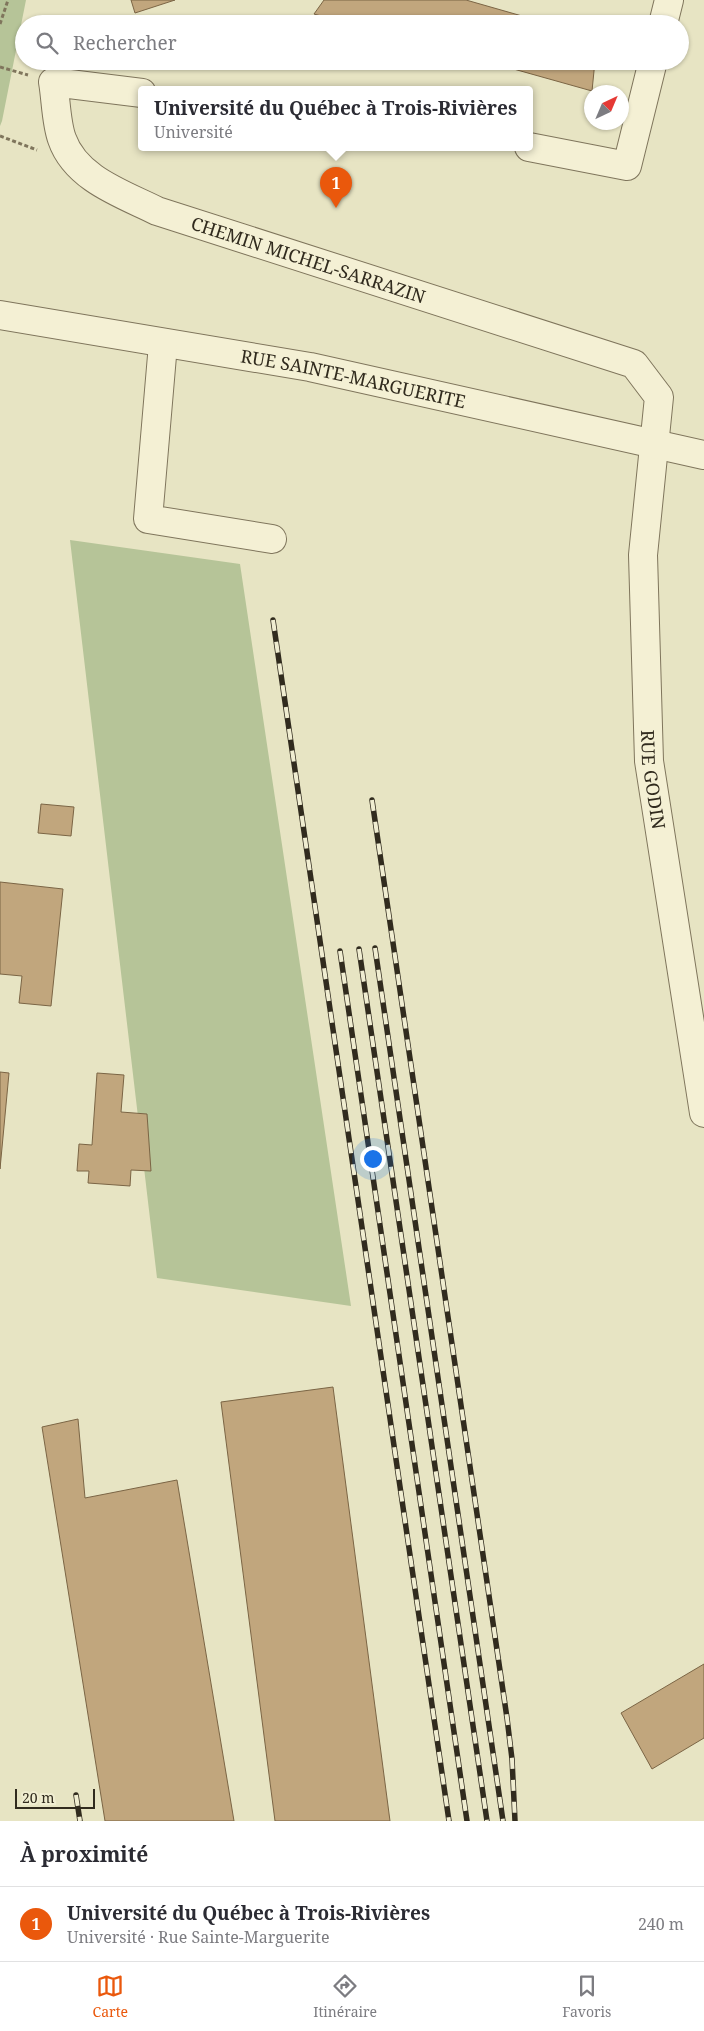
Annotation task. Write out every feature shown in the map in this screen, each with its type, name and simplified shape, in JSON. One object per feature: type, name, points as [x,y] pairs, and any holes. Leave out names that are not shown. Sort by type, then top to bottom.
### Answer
[{"type":"street","points":[[665,15],[669,0]]},
{"type":"street","points":[[533,148],[627,166],[652,70]]},
{"type":"street","name":"CHEMIN MICHEL-SARRAZIN","points":[[138,93],[53,82],[62,139],[78,166],[104,185],[157,211],[634,364],[659,397],[654,443]]},
{"type":"street","name":"RUE SAINTE-MARGUERITE","points":[[0,315],[163,344],[310,367],[654,443],[704,456]]},
{"type":"street","points":[[163,344],[148,519],[272,539]]},
{"type":"street","name":"RUE GODIN","points":[[654,443],[643,555],[649,761],[704,1114]]},
{"type":"path","points":[[0,24],[8,0]]},
{"type":"green space","points":[[0,0],[26,0],[23,15],[15,15],[15,55],[0,126]]},
{"type":"green space","points":[[70,540],[240,564],[351,1306],[157,1278]]},
{"type":"building","points":[[131,0],[175,0],[135,13]]},
{"type":"building","points":[[324,0],[466,0],[518,15],[318,15],[314,14]]},
{"type":"building","points":[[517,70],[594,70],[593,85],[584,85],[584,89]]},
{"type":"building","points":[[41,804],[74,807],[71,836],[38,833]]},
{"type":"building","points":[[0,882],[63,889],[51,1006],[19,1003],[22,976],[0,974]]},
{"type":"building","points":[[0,1072],[9,1073],[0,1169]]},
{"type":"building","points":[[97,1073],[124,1075],[121,1112],[147,1114],[151,1171],[131,1170],[130,1186],[88,1183],[89,1171],[77,1171],[79,1144],[92,1145]]},
{"type":"building","points":[[333,1387],[390,1821],[275,1821],[221,1402]]},
{"type":"building","points":[[78,1419],[85,1498],[177,1480],[234,1821],[105,1821],[42,1427]]},
{"type":"building","points":[[704,1664],[704,1738],[652,1769],[621,1713]]},
{"type":"railway","points":[[273,620],[449,1821]]},
{"type":"railway","points":[[372,800],[507,1718],[512,1759],[515,1821]]},
{"type":"railway","points":[[375,948],[503,1821]]},
{"type":"railway","points":[[359,949],[487,1821]]},
{"type":"railway","points":[[340,951],[467,1821]]},
{"type":"railway","points":[[76,1795],[80,1821]]},
{"type":"place","name":"Université du Québec à Trois-Rivières","points":[[336,208]]}]
